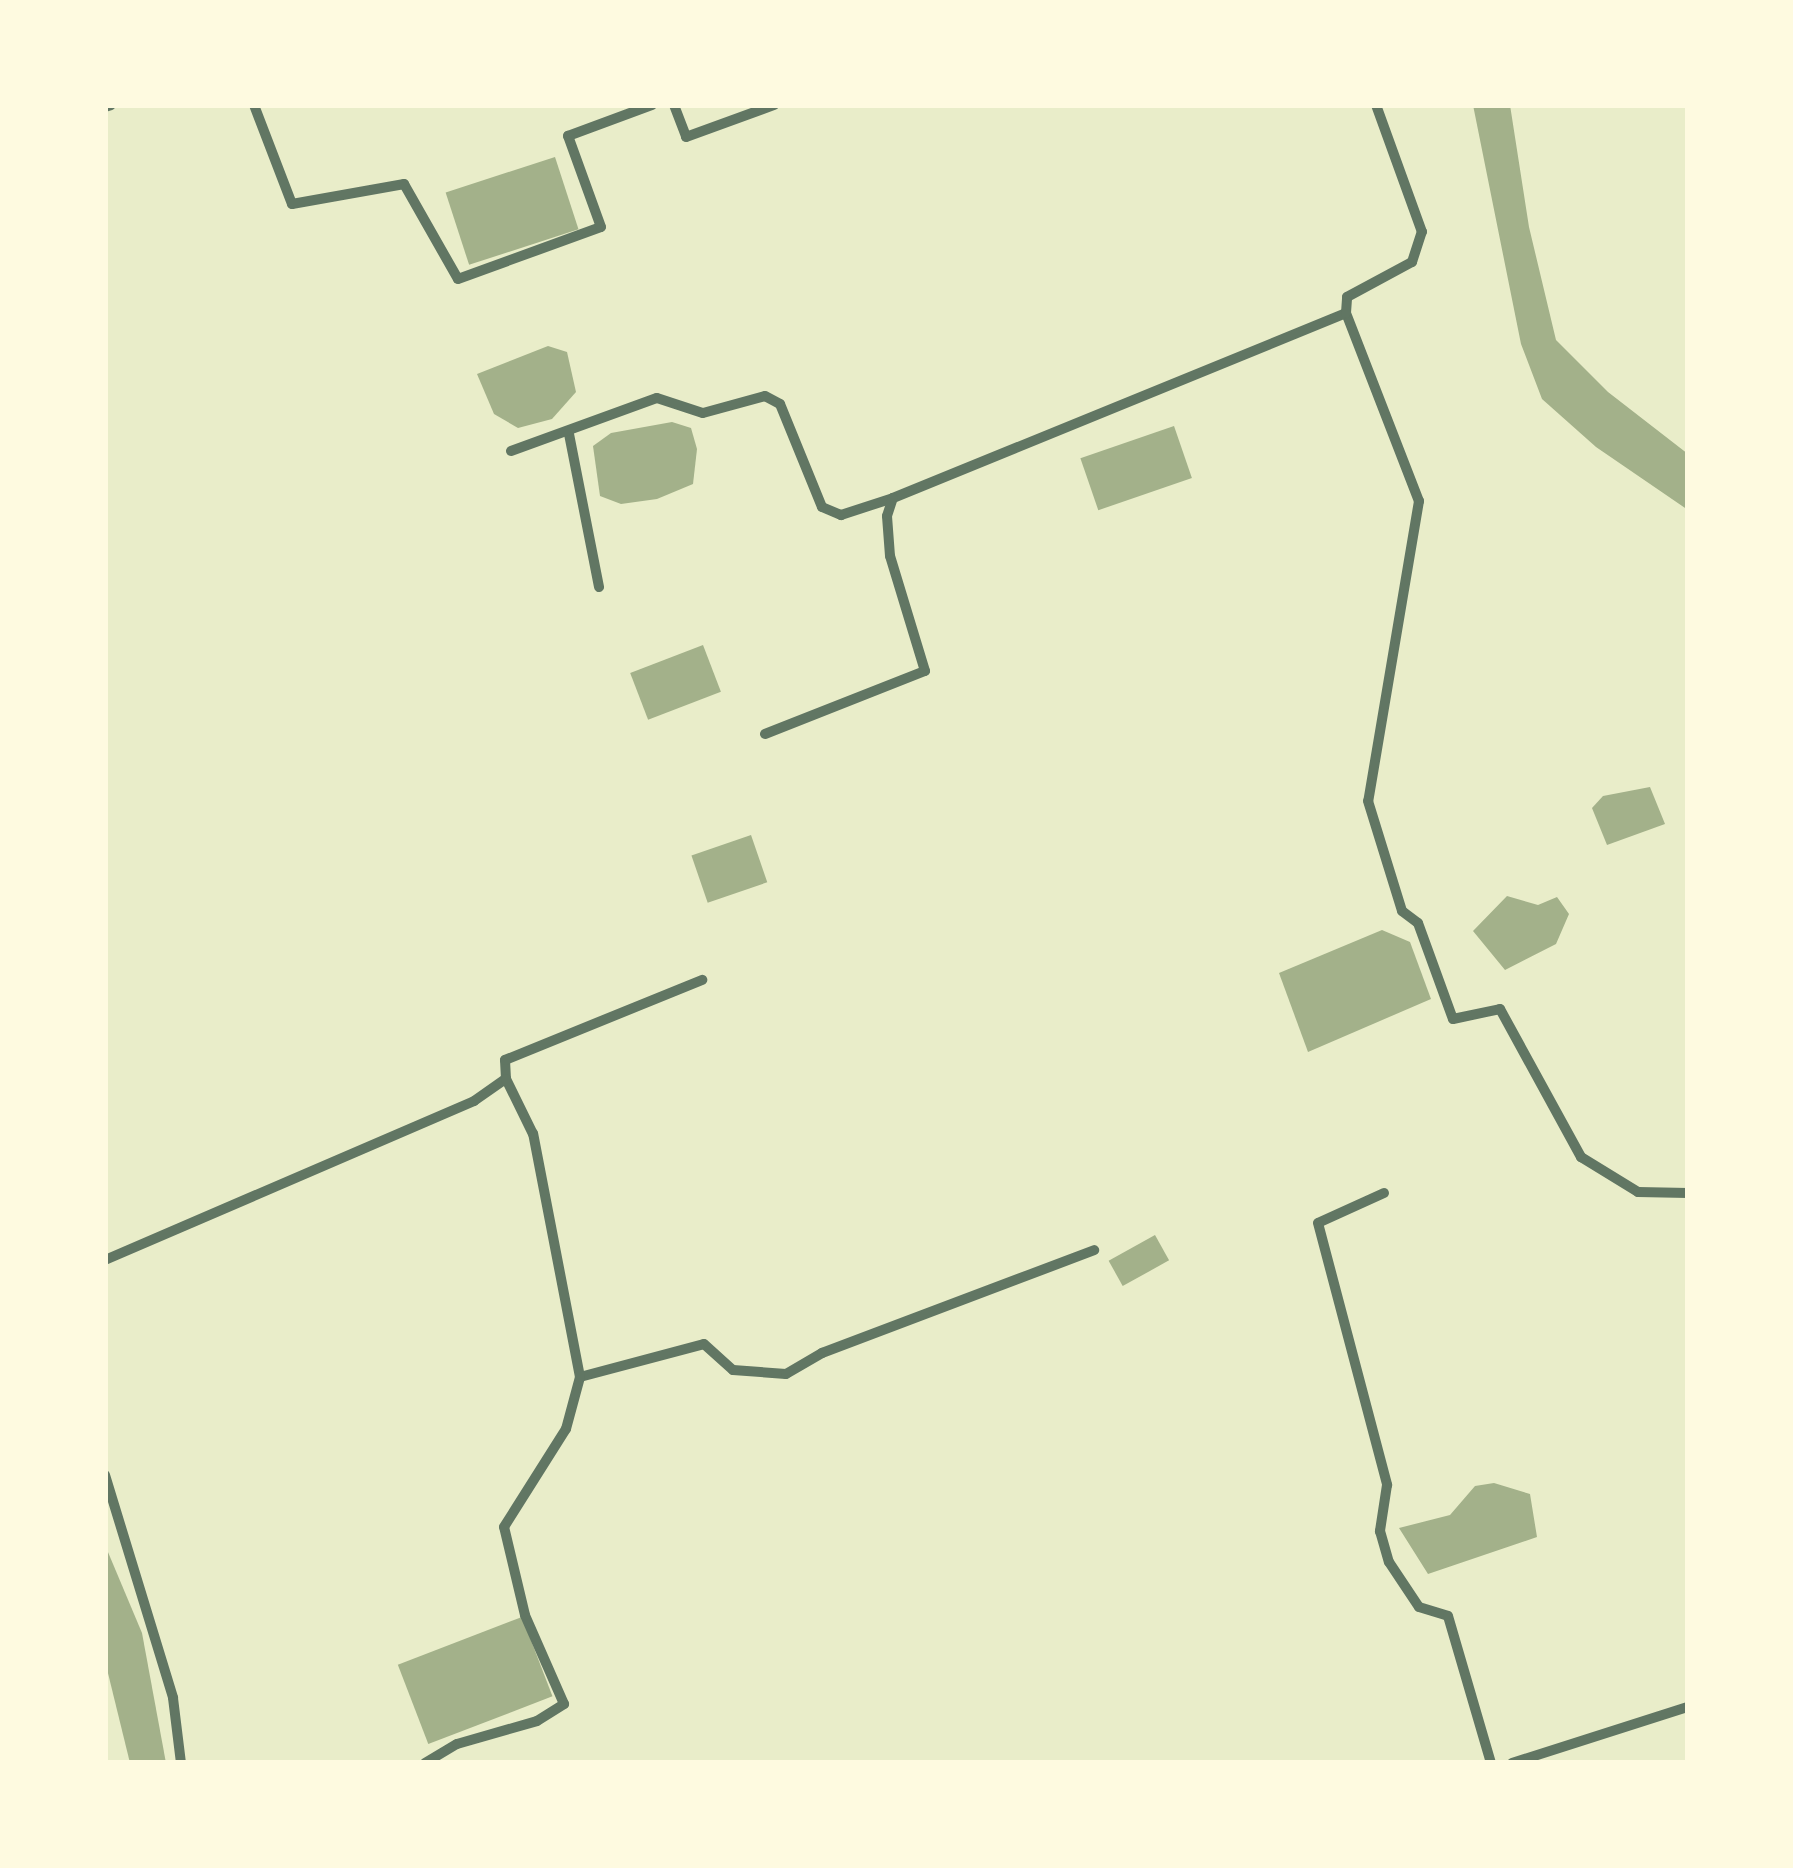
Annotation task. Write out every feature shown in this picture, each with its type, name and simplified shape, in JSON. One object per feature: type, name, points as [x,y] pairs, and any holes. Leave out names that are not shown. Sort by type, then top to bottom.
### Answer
[{"type":"street","points":[[254,105],[292,204],[404,184],[458,279],[602,226],[568,136],[652,105]]},
{"type":"street","points":[[674,105],[686,137],[774,105]]},
{"type":"street","points":[[1376,105],[1422,232],[1412,262],[1346,296],[1346,313],[1419,502],[1368,801],[1402,911],[1418,923],[1453,1019],[1500,1008],[1581,1157],[1638,1192],[1688,1194]]},
{"type":"street","points":[[511,451],[569,434],[657,398],[703,413],[765,396],[780,404],[822,507],[841,515],[893,498],[1346,313]]},
{"type":"street","points":[[569,434],[599,587]]},
{"type":"street","points":[[765,734],[925,671],[890,556],[886,516],[893,498]]},
{"type":"street","points":[[425,1763],[456,1744],[537,1721],[564,1704],[525,1616],[504,1527],[566,1429],[580,1377],[533,1134],[506,1080],[504,1060],[702,980]]},
{"type":"street","points":[[105,1260],[474,1101],[506,1080]]},
{"type":"street","points":[[1384,1193],[1318,1223],[1387,1485],[1380,1531],[1390,1562],[1419,1607],[1448,1616],[1491,1763]]},
{"type":"street","points":[[580,1377],[704,1344],[734,1370],[786,1374],[822,1353],[1094,1250]]},
{"type":"street","points":[[105,1475],[173,1698],[181,1763]]},
{"type":"street","points":[[1512,1763],[1688,1707]]},
{"type":"shaded area","points":[[1473,105],[1510,105],[1529,227],[1556,340],[1608,392],[1688,454],[1688,510],[1596,447],[1542,399],[1521,344]]},
{"type":"shaded area","points":[[555,157],[578,229],[469,265],[446,193]]},
{"type":"shaded area","points":[[548,346],[567,352],[576,392],[552,419],[518,428],[494,414],[477,374]]},
{"type":"shaded area","points":[[672,422],[691,428],[697,449],[693,484],[657,499],[621,504],[600,496],[593,446],[611,433]]},
{"type":"shaded area","points":[[1174,426],[1192,478],[1098,510],[1080,458]]},
{"type":"shaded area","points":[[703,645],[721,692],[648,720],[630,673]]},
{"type":"shaded area","points":[[1650,787],[1665,824],[1607,845],[1592,808],[1603,796]]},
{"type":"shaded area","points":[[751,835],[767,882],[708,903],[691,856]]},
{"type":"shaded area","points":[[1507,896],[1538,905],[1557,897],[1569,914],[1556,944],[1505,970],[1473,931]]},
{"type":"shaded area","points":[[1382,930],[1410,942],[1431,999],[1308,1052],[1279,973]]},
{"type":"shaded area","points":[[1155,1235],[1169,1260],[1123,1286],[1109,1261]]},
{"type":"shaded area","points":[[1494,1483],[1530,1494],[1537,1537],[1428,1574],[1399,1528],[1450,1515],[1475,1486]]},
{"type":"shaded area","points":[[105,1545],[142,1633],[166,1763],[130,1763],[105,1661]]},
{"type":"shaded area","points":[[522,1617],[552,1696],[428,1744],[398,1665]]}]
